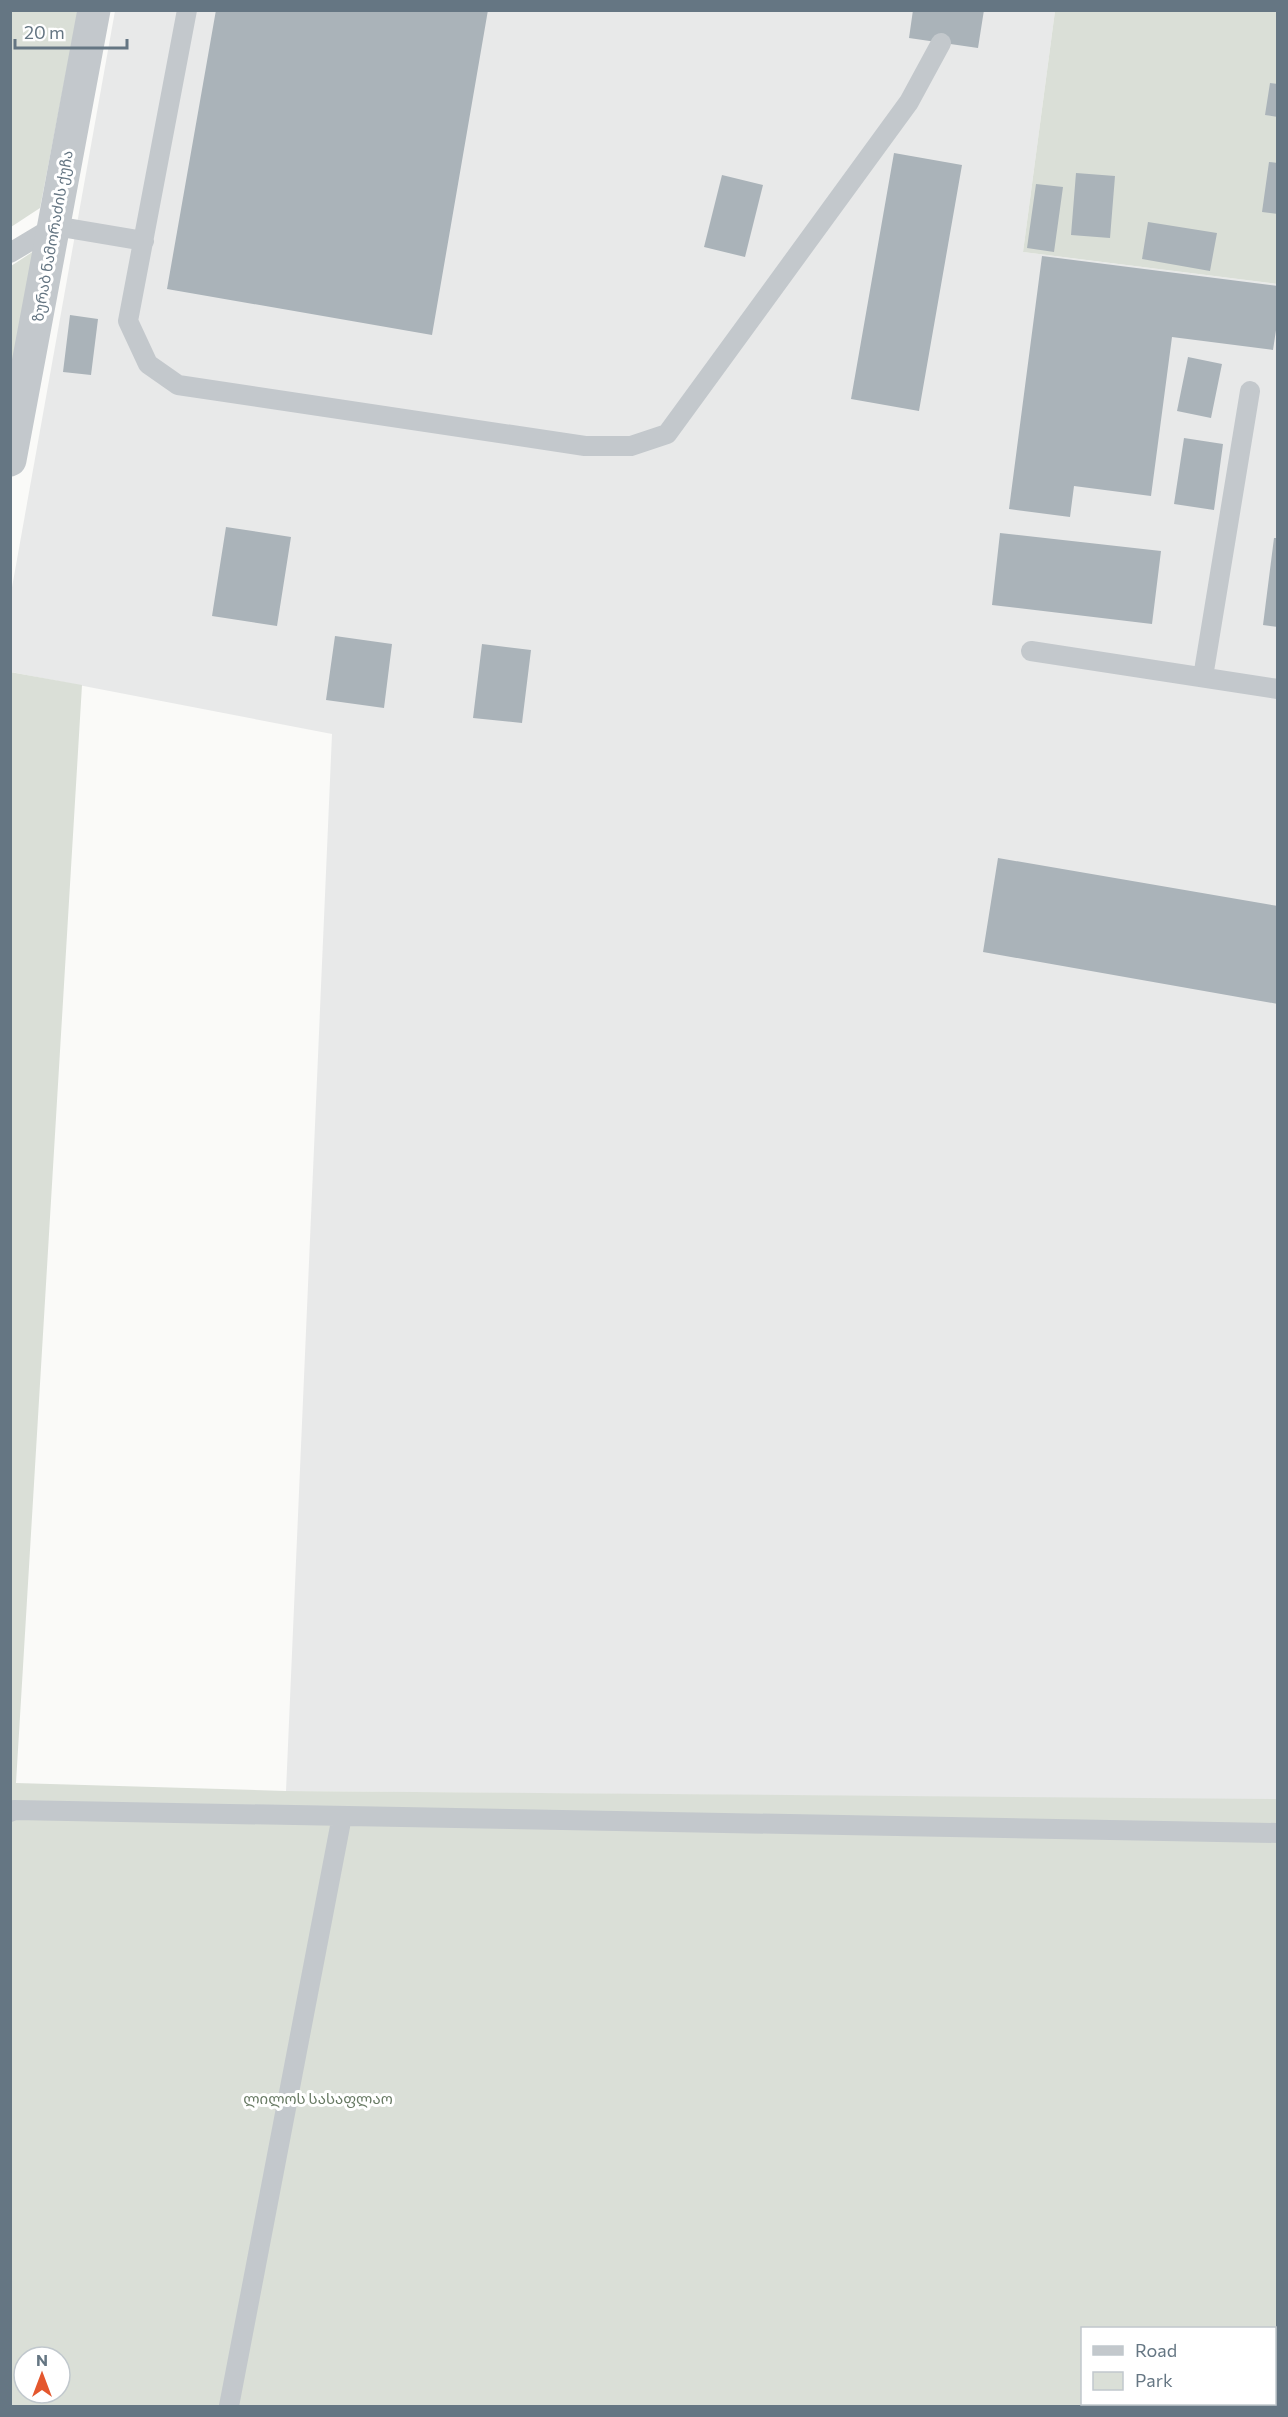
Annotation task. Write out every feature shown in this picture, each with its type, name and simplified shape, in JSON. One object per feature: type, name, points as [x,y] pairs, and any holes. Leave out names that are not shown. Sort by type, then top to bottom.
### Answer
[{"type":"street","name":"ზურაბ ნამორაძის ქუჩა","points":[[10,460],[94,10]]},
{"type":"lane","points":[[187,10],[128,321],[148,364],[178,385],[585,446],[631,446],[667,434],[909,102],[941,43]]},
{"type":"lane","points":[[10,253],[55,226],[144,241]]},
{"type":"lane","points":[[1203,677],[1250,391]]},
{"type":"lane","points":[[1031,651],[1278,689]]},
{"type":"lane","points":[[10,1812],[14,1810],[1278,1833]]},
{"type":"lane","points":[[229,2406],[342,1816]]},
{"type":"shaded area","points":[[115,11],[1055,11],[1023,252],[1277,284],[1277,1800],[286,1791],[332,734],[11,672],[11,593]]},
{"type":"green space","points":[[11,11],[78,11],[40,208],[11,227]]},
{"type":"green space","points":[[1055,11],[1277,11],[1277,284],[1023,252]]},
{"type":"green space","points":[[37,249],[11,378],[11,266]]},
{"type":"green space","name":"ლილოს სასაფლაო","points":[[10,672],[82,685],[16,1783],[286,1791],[1277,1799],[1277,2406],[11,2406]]},
{"type":"building","points":[[216,10],[488,10],[432,335],[167,289]]},
{"type":"building","points":[[913,10],[984,10],[978,48],[909,38]]},
{"type":"building","points":[[1270,83],[1278,84],[1278,117],[1265,115]]},
{"type":"building","points":[[894,153],[962,165],[919,411],[851,399]]},
{"type":"building","points":[[1269,162],[1278,163],[1278,214],[1262,212]]},
{"type":"building","points":[[1076,173],[1115,176],[1110,238],[1071,235]]},
{"type":"building","points":[[722,175],[763,185],[745,257],[704,247]]},
{"type":"building","points":[[1036,184],[1063,187],[1054,252],[1027,248]]},
{"type":"building","points":[[1148,222],[1217,233],[1210,271],[1142,259]]},
{"type":"building","points":[[1042,256],[1278,286],[1278,317],[1273,350],[1172,337],[1151,496],[1074,486],[1070,517],[1009,509]]},
{"type":"building","points":[[70,315],[98,319],[91,375],[63,372]]},
{"type":"building","points":[[1188,357],[1222,364],[1211,418],[1177,411]]},
{"type":"building","points":[[1184,438],[1223,444],[1214,510],[1174,504]]},
{"type":"building","points":[[226,527],[291,537],[277,626],[212,616]]},
{"type":"building","points":[[1000,533],[1161,551],[1152,624],[992,605]]},
{"type":"building","points":[[1274,538],[1278,538],[1278,627],[1263,625]]},
{"type":"building","points":[[335,636],[392,644],[384,708],[326,700]]},
{"type":"building","points":[[482,644],[531,650],[522,723],[473,718]]},
{"type":"building","points":[[998,858],[1278,906],[1278,1004],[983,952]]}]
